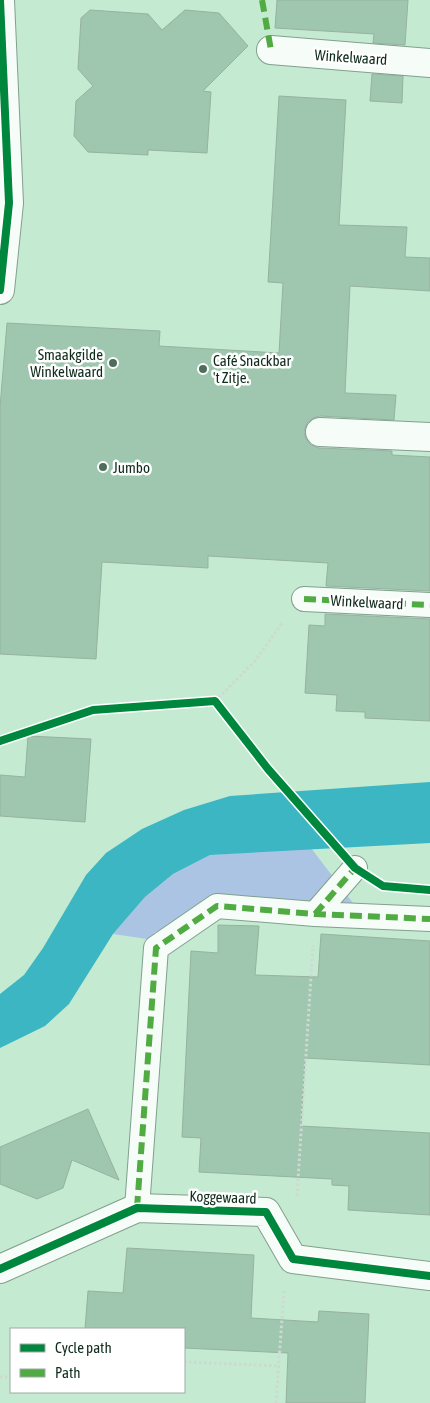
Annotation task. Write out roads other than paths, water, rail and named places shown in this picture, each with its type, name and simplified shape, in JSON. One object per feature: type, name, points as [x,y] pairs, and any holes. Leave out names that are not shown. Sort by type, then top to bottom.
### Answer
[{"type":"street","points":[[0,0],[8,203],[0,290]]},
{"type":"street","name":"Winkelwaard","points":[[271,50],[430,63]]},
{"type":"street","points":[[320,432],[430,437]]},
{"type":"street","name":"Winkelwaard","points":[[304,599],[430,605]]},
{"type":"street","points":[[315,914],[355,868]]},
{"type":"street","points":[[137,1208],[156,948],[217,906],[315,914],[430,919]]},
{"type":"street","name":"Koggewaard","points":[[0,1269],[137,1208],[266,1212],[293,1259],[430,1276]]},
{"type":"water","points":[[430,782],[430,843],[210,855],[173,874],[145,897],[113,934],[69,1004],[45,1026],[0,1048],[0,994],[24,975],[43,948],[86,875],[106,853],[142,829],[184,810],[230,796]]},
{"type":"place","name":"Smaakgilde Winkelwaard","points":[[113,363]]},
{"type":"place","name":"Café Snackbar 't Zitje.","points":[[203,369]]},
{"type":"place","name":"Jumbo","points":[[103,467]]}]
